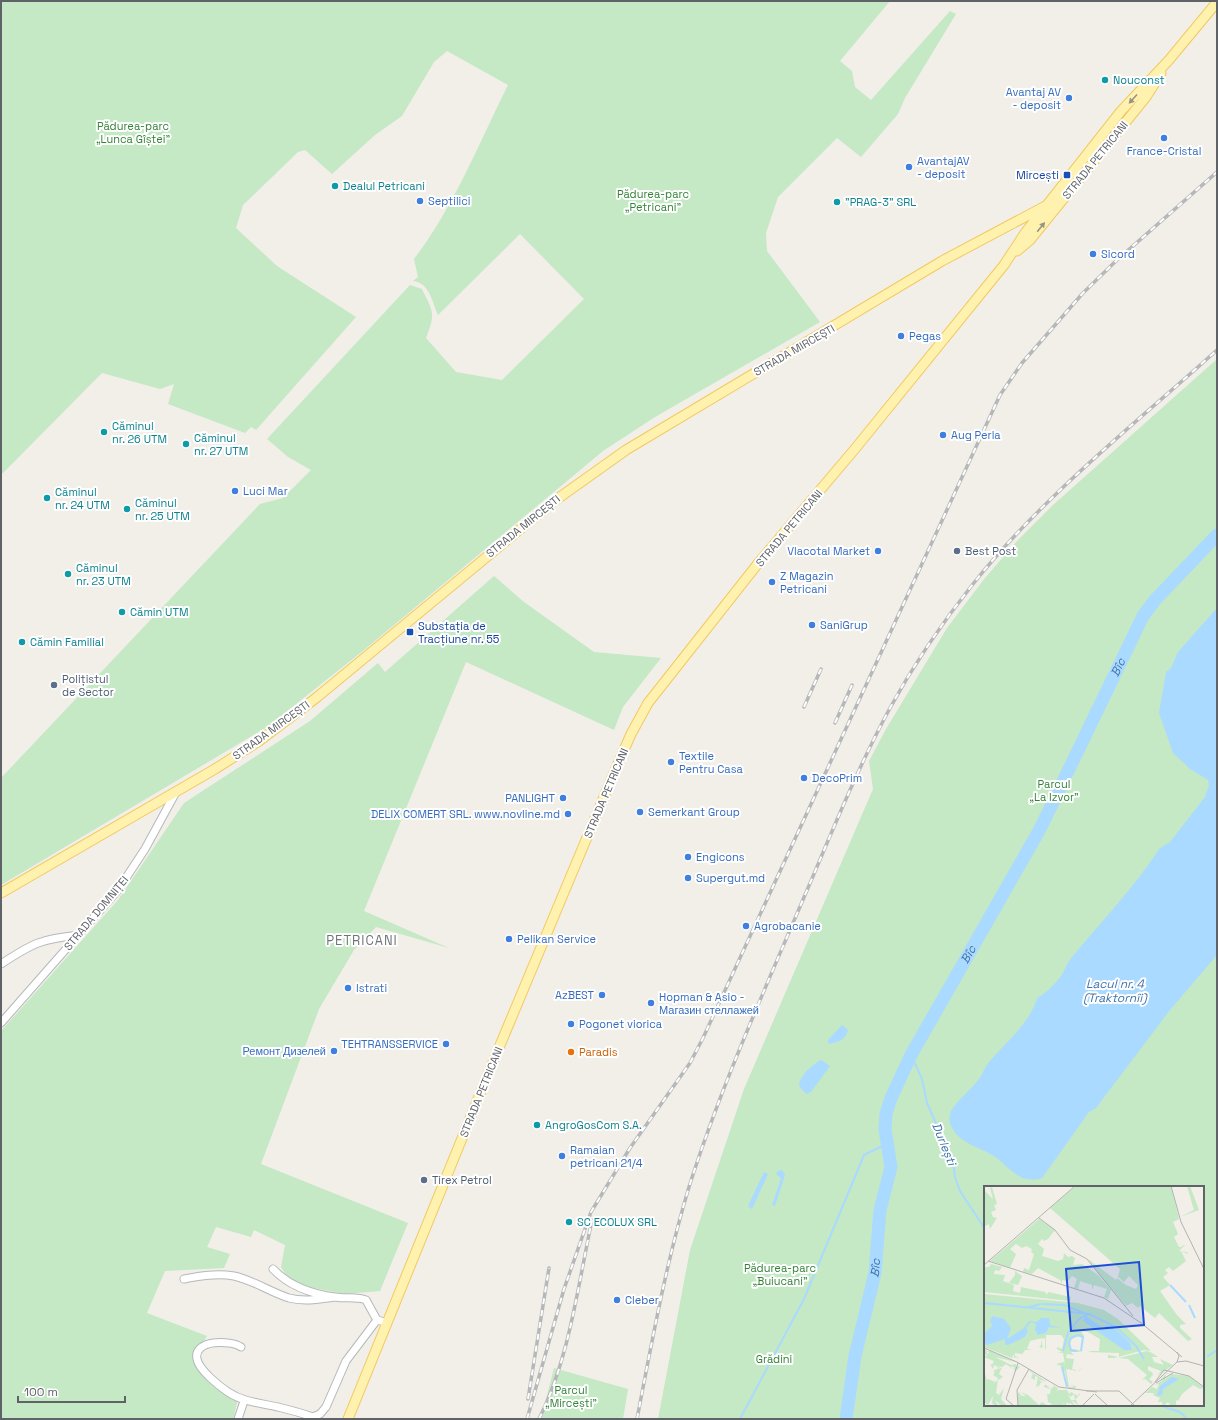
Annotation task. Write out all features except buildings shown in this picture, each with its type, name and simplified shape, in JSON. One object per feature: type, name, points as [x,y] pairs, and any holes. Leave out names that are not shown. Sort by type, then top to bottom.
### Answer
[{"type":"main road","name":"STRADA PETRICANI","points":[[348,1419],[493,1062],[631,734],[648,703],[760,561],[854,450],[1013,254],[1025,233],[1121,111],[1169,60],[1217,2]]},
{"type":"main road","name":"STRADA PETRICANI","points":[[1013,254],[1030,240],[1146,97],[1169,60]]},
{"type":"main road","name":"STRADA MIRCEȘTI","points":[[1,893],[176,792],[254,744],[316,698],[510,535],[577,483],[613,458],[693,408],[942,261],[1049,202],[1068,194]]},
{"type":"street","name":"STRADA DOMNIȚEI","points":[[1,1023],[122,884],[145,849],[176,792]]},
{"type":"street","points":[[1,964],[36,942],[52,938],[79,935]]},
{"type":"street","points":[[273,1269],[293,1286],[335,1298]]},
{"type":"street","points":[[184,1279],[209,1275],[230,1276],[296,1299],[312,1300],[335,1298],[366,1300],[377,1320]]},
{"type":"street","points":[[377,1320],[388,1322]]},
{"type":"street","points":[[241,1347],[235,1343],[226,1342],[205,1345],[198,1351],[196,1358],[198,1365],[211,1378],[244,1401],[289,1409],[314,1417],[320,1414],[326,1407],[346,1361],[377,1320]]},
{"type":"street","points":[[238,1419],[244,1401]]},
{"type":"green space","points":[[1,1],[890,1],[840,61],[852,71],[855,87],[871,100],[950,11],[956,14],[905,98],[898,114],[861,157],[837,138],[778,197],[766,233],[767,251],[820,322],[655,417],[603,451],[364,650],[267,727],[1,885],[1,778],[260,504],[283,498],[311,470],[288,457],[267,439],[410,285],[422,289],[431,308],[432,318],[426,338],[456,372],[502,380],[584,299],[520,234],[438,315],[427,289],[423,285],[413,281],[418,277],[414,259],[454,196],[508,85],[447,51],[434,62],[402,116],[375,135],[332,174],[305,150],[298,152],[243,205],[236,228],[277,266],[356,317],[256,430],[251,427],[245,433],[168,404],[174,384],[160,389],[102,373],[1,475]]},
{"type":"green space","name":"Parcul „La Izvor”","points":[[1217,359],[1217,1419],[658,1419],[690,1250],[744,1089],[873,789],[869,761],[886,729],[947,628],[985,578],[1017,541],[1053,505]]},
{"type":"green space","points":[[494,576],[524,602],[594,652],[661,658],[623,707],[614,730],[466,662],[364,911],[449,948],[376,927],[354,950],[319,1009],[261,1164],[408,1223],[380,1291],[345,1294],[304,1286],[287,1277],[281,1267],[285,1245],[254,1230],[251,1237],[216,1227],[207,1247],[230,1254],[224,1268],[165,1271],[147,1313],[207,1336],[193,1359],[209,1382],[238,1399],[233,1419],[1,1419],[1,1031],[118,900],[184,803],[310,721],[378,663],[385,672]]},
{"type":"green space","name":"Parcul „Mircești”","points":[[554,1368],[628,1389],[623,1419],[541,1419]]},
{"type":"water","name":"Lacul nr. 4 (Traktornîi)","points":[[1217,608],[1217,955],[1170,1010],[1096,1108],[1089,1112],[1042,1178],[1023,1178],[992,1155],[960,1138],[951,1126],[950,1113],[979,1079],[988,1063],[1017,1032],[1029,1016],[1037,998],[1047,991],[1059,979],[1072,957],[1129,890],[1160,848],[1170,842],[1205,797],[1209,785],[1208,780],[1190,769],[1173,753],[1159,713],[1166,672],[1171,668],[1178,652]]},
{"type":"water","points":[[842,1025],[848,1030],[845,1037],[838,1042],[828,1044],[828,1040]]},
{"type":"water","points":[[821,1060],[830,1066],[811,1092],[806,1094],[799,1086],[800,1082],[804,1074]]},
{"type":"water","points":[[782,1170],[785,1175],[775,1206],[772,1205],[781,1178],[776,1174],[778,1171]]},
{"type":"water","points":[[764,1172],[768,1174],[752,1209],[748,1206]]},
{"type":"waterway","name":"Bîc","points":[[846,1419],[855,1356],[875,1273],[880,1210],[891,1167],[885,1129],[886,1114],[891,1098],[911,1055],[1040,829],[1143,616],[1155,600],[1217,535]]},
{"type":"waterway","name":"Durlești","points":[[911,1055],[922,1079],[927,1103],[953,1162],[955,1177],[960,1191],[984,1227]]},
{"type":"waterway","points":[[740,1419],[804,1299],[864,1155],[886,1144]]},
{"type":"waterway","points":[[1208,1356],[1217,1350]]},
{"type":"waterway","name":"Durlești","points":[[1162,1406],[1178,1411],[1184,1415],[1186,1419]]},
{"type":"railway","points":[[527,1419],[564,1289],[591,1212],[630,1148],[690,1063],[703,1038],[1000,395],[1022,363],[1083,293],[1117,260],[1217,172]]},
{"type":"railway","points":[[637,1419],[673,1244],[701,1150],[742,1043],[833,829],[866,756],[890,708],[939,629],[973,584],[1000,552],[1029,521],[1090,462],[1217,350]]},
{"type":"railway","points":[[804,707],[821,669]]},
{"type":"railway","points":[[835,723],[852,685]]},
{"type":"railway","points":[[539,1419],[558,1372],[572,1322],[592,1220]]},
{"type":"railway","points":[[528,1399],[549,1268]]},
{"type":"place","name":"Nouconst","points":[[1105,80]]},
{"type":"place","name":"Avantaj AV - deposit","points":[[1069,98]]},
{"type":"place","name":"France-Cristal","points":[[1164,138]]},
{"type":"place","name":"AvantajAV - deposit","points":[[909,167]]},
{"type":"place","name":"Mircești","points":[[1067,175]]},
{"type":"place","name":"Dealul Petricani","points":[[335,186]]},
{"type":"place","name":"Septilici","points":[[420,201]]},
{"type":"place","name":"\"PRAG-3\" SRL","points":[[837,202]]},
{"type":"place","name":"Sicord","points":[[1093,254]]},
{"type":"place","name":"Pegas","points":[[901,336]]},
{"type":"place","name":"Căminul nr. 26 UTM","points":[[104,432]]},
{"type":"place","name":"Aug Perla","points":[[943,435]]},
{"type":"place","name":"Căminul nr. 27 UTM","points":[[186,444]]},
{"type":"place","name":"Luci Mar","points":[[235,491]]},
{"type":"place","name":"Căminul nr. 24 UTM","points":[[47,498]]},
{"type":"place","name":"Căminul nr. 25 UTM","points":[[127,509]]},
{"type":"place","name":"Vlacotal Market","points":[[878,551]]},
{"type":"place","name":"Best Post","points":[[957,551]]},
{"type":"place","name":"Căminul nr. 23 UTM","points":[[68,574]]},
{"type":"place","name":"Z Magazin Petricani","points":[[772,582]]},
{"type":"place","name":"Cămin UTM","points":[[122,612]]},
{"type":"place","name":"SaniGrup","points":[[812,625]]},
{"type":"place","name":"Substația de Tracțiune nr. 55","points":[[410,632]]},
{"type":"place","name":"Cămin Familial","points":[[22,642]]},
{"type":"place","name":"Polițistul de Sector","points":[[54,685]]},
{"type":"place","name":"Textile Pentru Casa","points":[[671,762]]},
{"type":"place","name":"DecoPrim","points":[[804,778]]},
{"type":"place","name":"PANLIGHT","points":[[563,798]]},
{"type":"place","name":"Semerkant Group","points":[[640,812]]},
{"type":"place","name":"DELIX COMERT SRL. www.novline.md","points":[[568,814]]},
{"type":"place","name":"Engicons","points":[[688,857]]},
{"type":"place","name":"Supergut.md","points":[[688,878]]},
{"type":"place","name":"Agrobacanie","points":[[746,926]]},
{"type":"place","name":"Pelikan Service","points":[[509,939]]},
{"type":"place","name":"Istrati","points":[[348,988]]},
{"type":"place","name":"AzBEST","points":[[602,995]]},
{"type":"place","name":"Hopman & Asio - Магазин стеллажей","points":[[651,1003]]},
{"type":"place","name":"Pogonet viorica","points":[[571,1024]]},
{"type":"place","name":"TEHTRANSSERVICE","points":[[446,1044]]},
{"type":"place","name":"Ремонт Дизелей","points":[[334,1051]]},
{"type":"place","name":"Paradis","points":[[571,1052]]},
{"type":"place","name":"AngroGosCom S.A.","points":[[537,1125]]},
{"type":"place","name":"Ramaian petricani 21/4","points":[[562,1156]]},
{"type":"place","name":"Tirex Petrol","points":[[424,1180]]},
{"type":"place","name":"SC ECOLUX SRL","points":[[569,1222]]},
{"type":"place","name":"Cleber","points":[[617,1300]]},
{"type":"district","name":"PETRICANI","points":[[362,940]]},
{"type":"park label","name":"Pădurea-parc „Lunca Gîștei”","points":[[133,132]]},
{"type":"park label","name":"Pădurea-parc „Petricani”","points":[[653,200]]},
{"type":"park label","name":"Pădurea-parc „Buiucani”","points":[[780,1274]]},
{"type":"park label","name":"Grădini","points":[[774,1359]]}]
